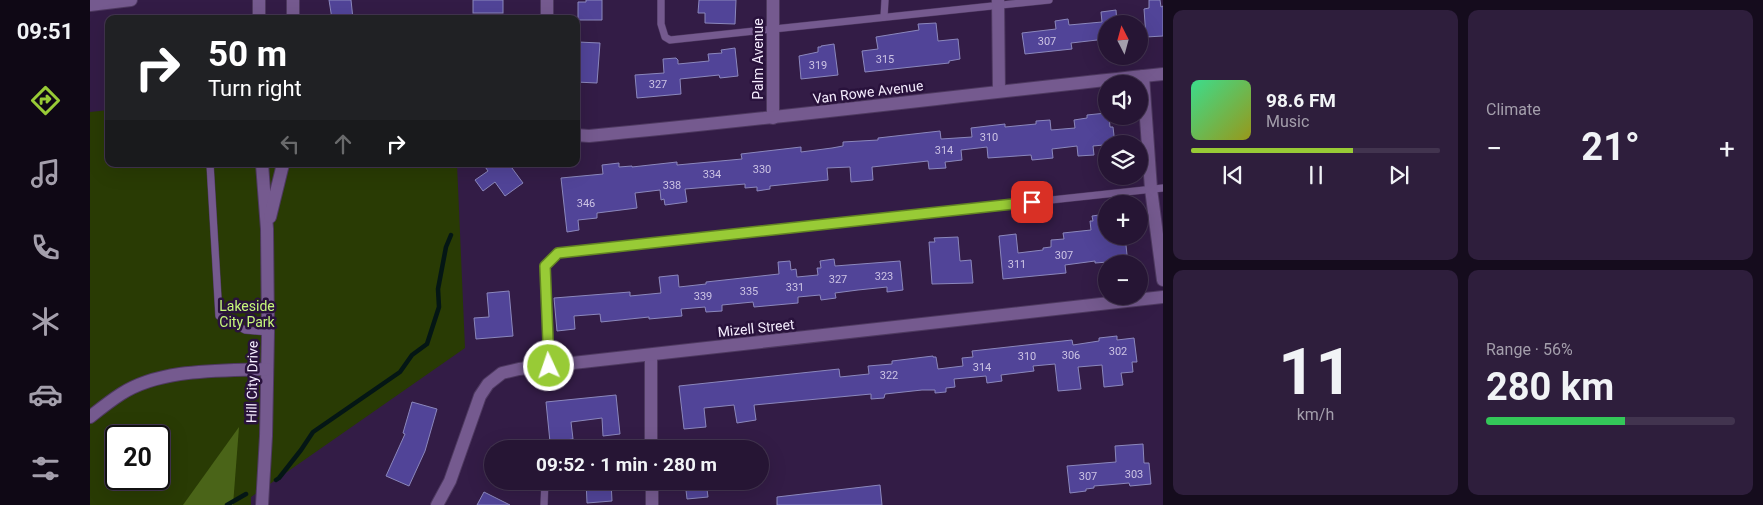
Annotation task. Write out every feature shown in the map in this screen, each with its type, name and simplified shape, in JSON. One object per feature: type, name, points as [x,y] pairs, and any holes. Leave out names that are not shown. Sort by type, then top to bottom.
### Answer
[{"type":"street","points":[[90,5],[131,0]]},
{"type":"street","points":[[259,0],[259,15]]},
{"type":"street","points":[[293,0],[293,15]]},
{"type":"street","points":[[547,0],[547,15]]},
{"type":"street","name":"Palm Avenue","points":[[773,0],[773,118]]},
{"type":"street","points":[[998,3],[999,91]]},
{"type":"street","name":"Van Rowe Avenue","points":[[1148,76],[1163,74]]},
{"type":"street","name":"Van Rowe Avenue","points":[[580,135],[773,118],[1098,81]]},
{"type":"street","points":[[1148,116],[1157,188],[1163,280]]},
{"type":"street","name":"Hill City Drive","points":[[262,167],[267,229],[268,332],[262,505]]},
{"type":"street","name":"Hill City Drive","points":[[267,229],[282,167]]},
{"type":"street","name":"Mizell Street","points":[[437,505],[450,480],[480,396],[488,384],[502,373],[519,369],[1163,297]]},
{"type":"street","points":[[651,354],[651,440]]},
{"type":"street","points":[[90,417],[122,393],[149,381],[185,374],[267,369]]},
{"type":"street","points":[[652,490],[652,505]]},
{"type":"lane","points":[[661,0],[661,24],[665,37],[670,40],[998,3],[1049,0]]},
{"type":"lane","points":[[884,17],[885,0]]},
{"type":"lane","points":[[210,167],[219,316],[245,330],[268,332]]},
{"type":"lane","points":[[549,366],[545,266],[558,253],[1157,188]]},
{"type":"lane","points":[[544,505],[545,490]]},
{"type":"green space","name":"Lakeside City Park","points":[[105,110],[105,167],[457,167],[465,348],[251,497],[251,505],[90,505],[90,112]]},
{"type":"green space","points":[[239,427],[233,505],[183,505]]},
{"type":"building","points":[[329,0],[351,0],[353,15],[331,15]]},
{"type":"building","points":[[473,0],[503,0],[503,13],[473,13]]},
{"type":"building","points":[[586,0],[602,0],[602,20],[580,20],[578,2],[586,2]]},
{"type":"building","points":[[699,0],[736,0],[735,24],[705,23],[705,13],[698,13]]},
{"type":"building","points":[[1149,0],[1160,0],[1161,7],[1163,6],[1163,36],[1148,37],[1148,15],[1144,15],[1144,9],[1149,8]]},
{"type":"building","points":[[1116,10],[1116,15],[1101,15],[1101,12]]},
{"type":"building","points":[[1068,19],[1069,25],[1098,22],[1098,40],[1071,43],[1072,49],[1025,54],[1022,33],[1056,29],[1055,21]]},
{"type":"building","points":[[936,23],[938,41],[958,39],[960,59],[949,61],[949,63],[865,72],[862,51],[878,49],[876,37],[919,30],[918,24]]},
{"type":"building","points":[[580,42],[600,43],[597,83],[580,82]]},
{"type":"building","points":[[834,44],[838,75],[801,79],[799,56],[818,52],[818,47]]},
{"type":"building","points":[[735,48],[738,76],[720,78],[719,75],[680,79],[681,94],[637,98],[635,75],[664,73],[663,59],[676,58],[678,64],[709,61],[708,54],[722,53],[721,50]]},
{"type":"building","points":[[1098,114],[1098,125],[1110,125],[1110,127],[1113,127],[1114,135],[1098,135],[1098,146],[1093,146],[1094,155],[1078,156],[1077,146],[1052,149],[1053,158],[1032,160],[1031,155],[988,158],[987,147],[961,150],[962,160],[945,162],[946,168],[929,169],[928,161],[872,167],[873,180],[851,182],[850,167],[827,168],[828,180],[770,186],[770,189],[757,191],[757,187],[745,188],[745,184],[685,189],[687,202],[665,205],[664,199],[661,200],[660,190],[635,193],[637,208],[597,213],[597,218],[578,220],[579,230],[567,232],[561,178],[603,174],[602,165],[619,163],[619,167],[632,167],[677,162],[677,165],[742,159],[741,154],[801,147],[801,152],[843,146],[843,142],[878,140],[878,138],[940,131],[941,139],[972,137],[971,128],[1005,124],[1005,127],[1036,124],[1036,121],[1050,120],[1051,130],[1075,128],[1074,120],[1087,118],[1087,115]]},
{"type":"building","points":[[485,167],[511,167],[523,183],[505,196],[495,182],[483,191],[475,180],[488,171]]},
{"type":"building","points":[[1098,215],[1098,245],[1126,245],[1127,255],[1098,255],[1098,263],[1095,263],[1095,261],[1065,265],[1066,273],[1003,279],[999,236],[1016,234],[1018,253],[1043,250],[1043,248],[1051,247],[1051,240],[1064,239],[1063,233],[1091,230],[1090,221],[1093,221],[1092,216]]},
{"type":"building","points":[[958,237],[960,261],[971,260],[973,283],[932,284],[929,242],[935,242],[934,238]]},
{"type":"building","points":[[834,259],[835,266],[900,261],[903,290],[887,292],[887,287],[858,290],[835,293],[836,298],[821,300],[820,295],[798,297],[798,303],[754,307],[753,302],[722,305],[722,311],[706,312],[705,307],[681,309],[682,316],[649,319],[649,317],[601,322],[600,314],[574,316],[575,329],[557,331],[554,298],[630,292],[630,296],[661,293],[659,277],[678,275],[679,287],[706,284],[706,282],[779,274],[778,262],[790,261],[791,270],[796,269],[797,277],[818,275],[817,268],[821,268],[820,261]]},
{"type":"building","points":[[509,291],[513,336],[476,339],[474,318],[489,317],[487,293]]},
{"type":"building","points":[[1117,336],[1117,340],[1134,338],[1137,362],[1132,362],[1133,372],[1121,373],[1123,385],[1104,387],[1102,365],[1078,367],[1081,389],[1058,391],[1055,364],[1033,366],[1034,371],[1001,375],[1002,381],[987,383],[986,376],[954,379],[955,387],[946,388],[946,392],[935,393],[935,390],[922,390],[885,394],[884,398],[871,399],[871,394],[754,405],[756,420],[737,423],[734,405],[704,408],[706,427],[684,429],[679,386],[839,369],[840,377],[869,374],[868,366],[892,364],[892,361],[933,356],[936,357],[938,369],[963,366],[962,358],[973,357],[972,351],[1072,340],[1073,345],[1099,341],[1099,338]]},
{"type":"building","points":[[616,395],[620,434],[603,436],[602,418],[571,422],[573,439],[550,440],[546,402]]},
{"type":"building","points":[[412,402],[437,409],[425,451],[409,486],[386,476],[405,434],[403,433]]},
{"type":"building","points":[[1143,444],[1144,463],[1149,463],[1151,484],[1130,486],[1129,483],[1094,486],[1094,488],[1086,489],[1086,491],[1070,493],[1067,466],[1116,462],[1115,446]]},
{"type":"building","points":[[880,485],[882,505],[777,505],[777,497]]},
{"type":"building","points":[[586,490],[611,490],[612,501],[587,503]]},
{"type":"building","points":[[686,490],[707,490],[708,497],[687,499]]},
{"type":"building","points":[[484,492],[510,505],[477,505]]},
{"type":"waterway","points":[[276,480],[313,432],[400,372],[412,355],[427,344],[439,307],[438,289],[446,247],[451,235]]},
{"type":"waterway","points":[[227,505],[246,494]]},
{"type":"route","points":[[549,366],[545,266],[558,253],[1032,202]]}]
